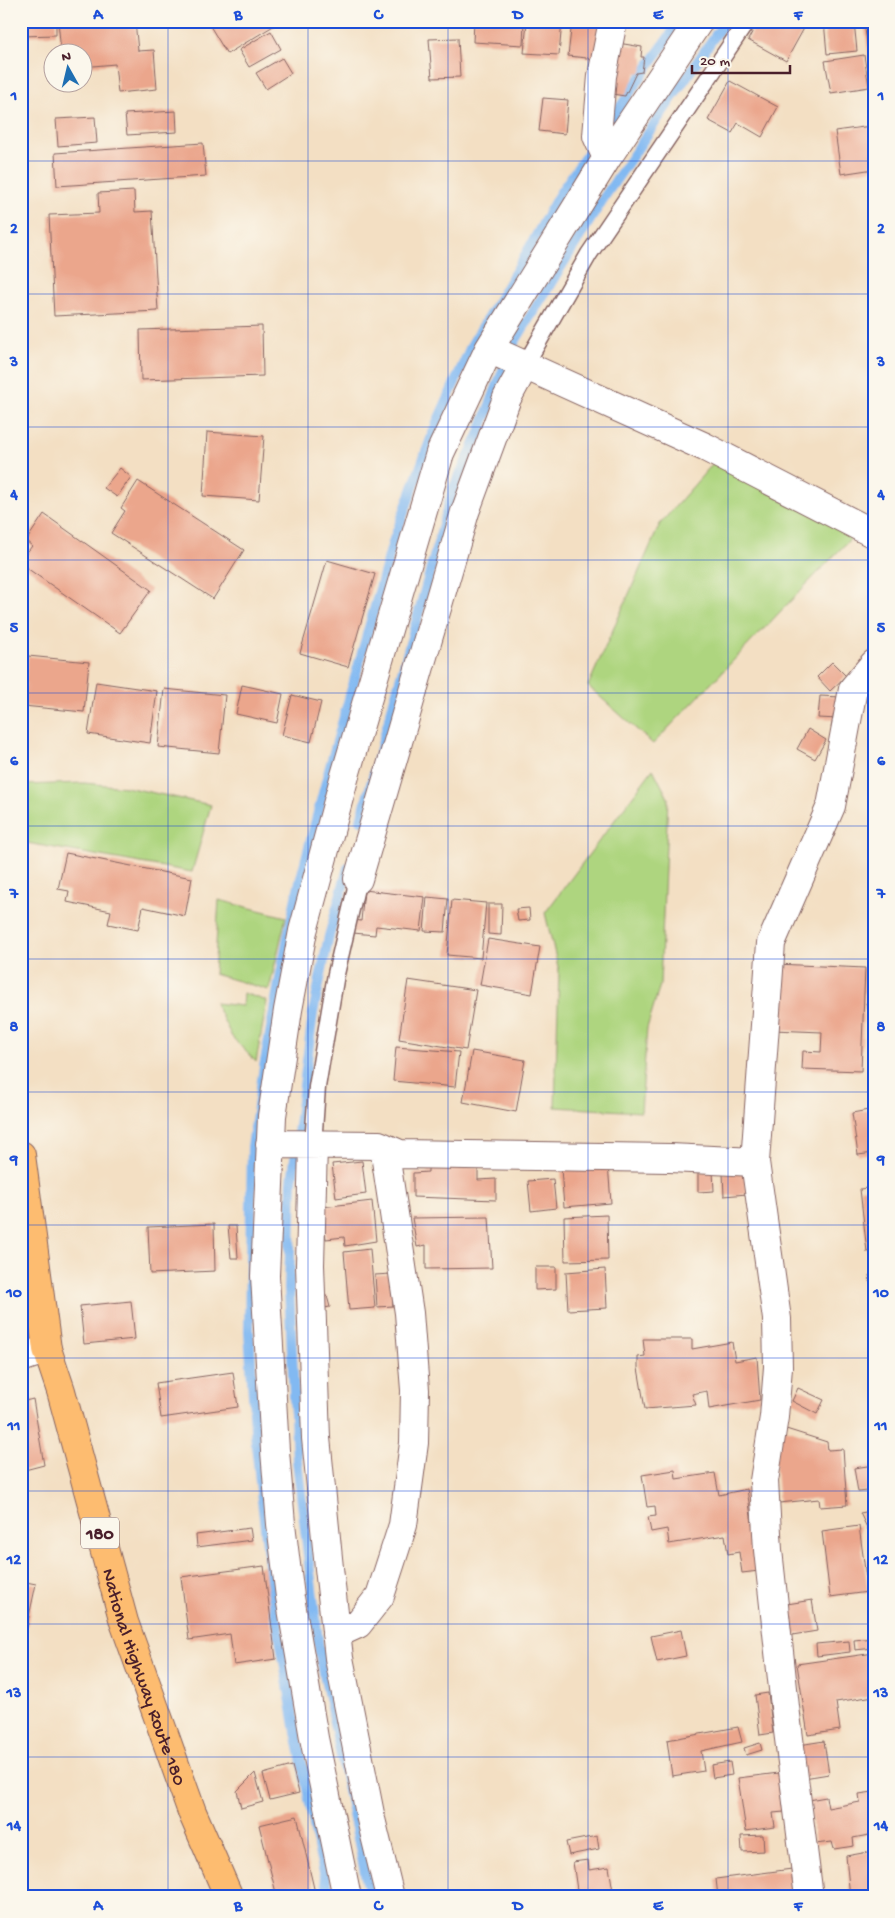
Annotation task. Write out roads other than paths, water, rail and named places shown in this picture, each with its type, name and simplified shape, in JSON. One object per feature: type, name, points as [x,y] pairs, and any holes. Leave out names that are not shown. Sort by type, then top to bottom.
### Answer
[{"type":"highway","name":"National Highway Route 180","points":[[21,1155],[47,1349],[61,1391],[124,1622],[192,1812],[229,1897]]},
{"type":"street","points":[[602,148],[602,76],[613,21]]},
{"type":"street","points":[[390,1897],[371,1819],[338,1658],[316,1438],[310,1265],[293,1145],[272,1116],[287,1020],[303,931],[341,788],[440,453],[507,357],[602,148],[699,21]]},
{"type":"street","points":[[507,357],[705,447],[874,534]]},
{"type":"street","points":[[358,879],[464,512],[506,398],[507,357]]},
{"type":"street","points":[[809,1897],[784,1707],[768,1550],[764,1481],[774,1417],[778,1367],[777,1319],[755,1162],[771,943],[831,806],[853,689],[874,664]]},
{"type":"street","points":[[293,1145],[378,1144],[400,1154],[670,1158],[755,1162]]},
{"type":"street","points":[[293,1145],[265,1276],[275,1452],[290,1597],[314,1738],[347,1897]]},
{"type":"street","points":[[336,1634],[358,1624],[380,1596],[403,1525],[414,1443],[415,1390],[408,1313],[384,1147]]},
{"type":"street","points":[[21,1358],[47,1349]]},
{"type":"lane","points":[[507,357],[589,254],[748,21]]},
{"type":"lane","points":[[293,1145],[317,1087],[336,974],[358,879]]},
{"type":"waterway","points":[[330,1897],[319,1851],[295,1726],[272,1591],[256,1445],[249,1331],[252,1147],[280,978],[296,897],[329,770],[393,542],[436,425],[472,344],[560,193],[680,21]]},
{"type":"waterway","points":[[361,820],[453,489],[478,437],[512,346],[605,196],[725,21]]},
{"type":"waterway","points":[[348,868],[329,936],[313,1013],[292,1182],[289,1288],[297,1460],[319,1649],[370,1897]]}]
